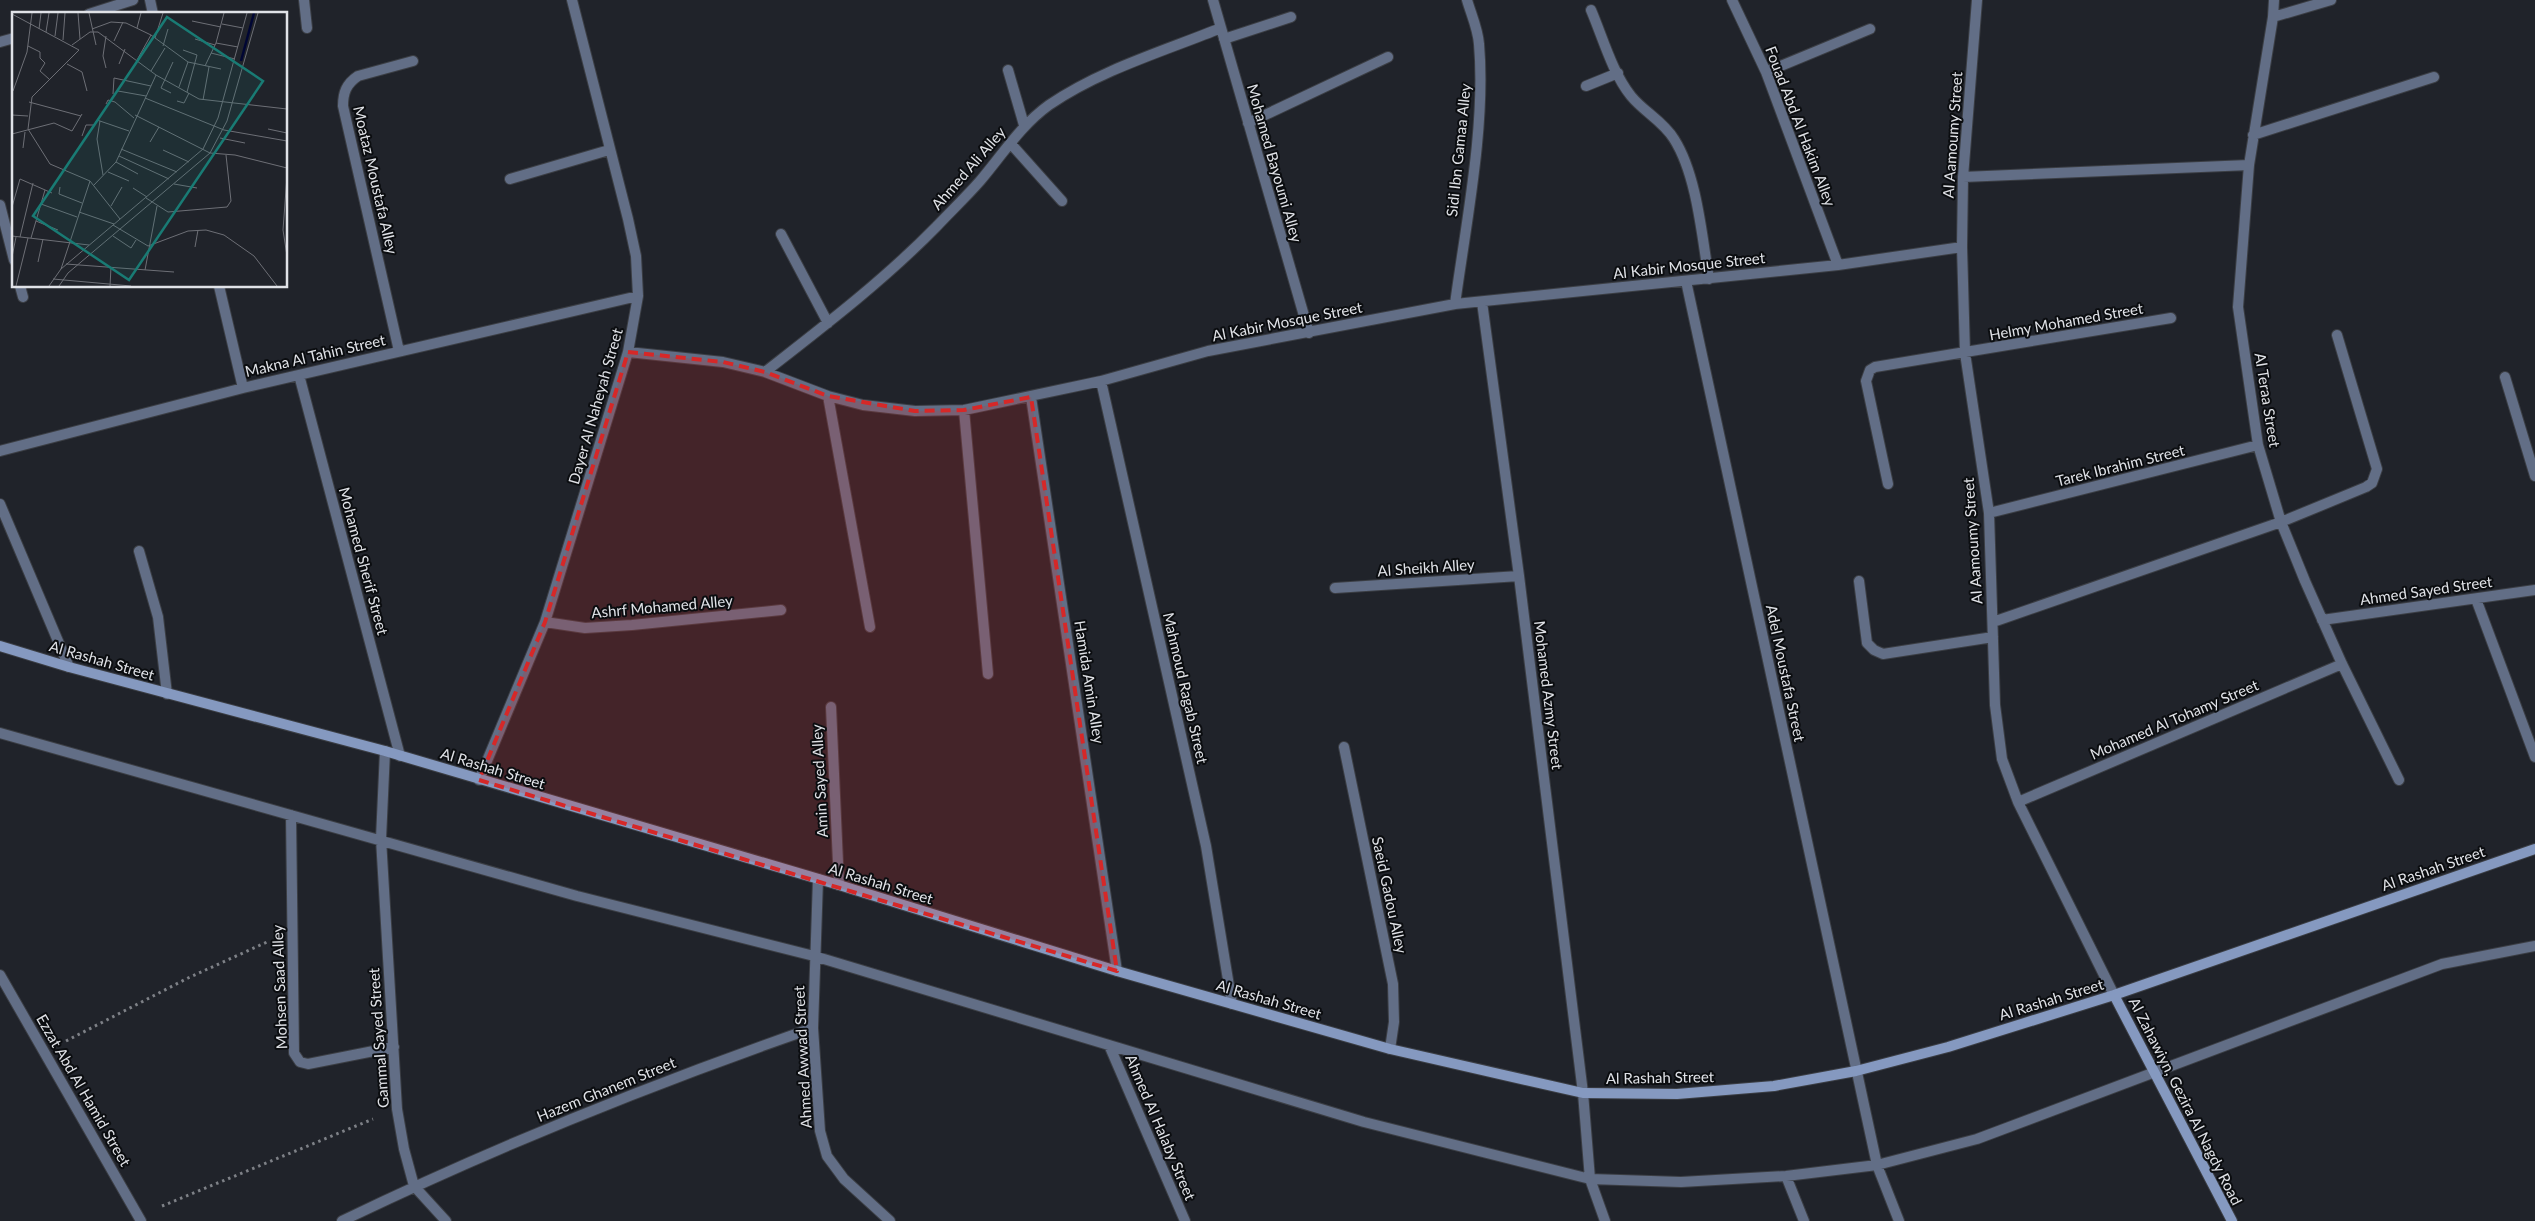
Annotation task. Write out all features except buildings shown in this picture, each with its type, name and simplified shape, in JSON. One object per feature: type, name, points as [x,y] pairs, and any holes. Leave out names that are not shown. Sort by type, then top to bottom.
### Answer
[{"type":"main road","name":"Al Rashah Street","points":[[0,646],[167,694],[385,751],[839,885],[1117,971],[1390,1050],[1583,1093],[1687,1094],[1774,1086],[1856,1071],[1948,1047],[2114,995],[2535,849]]},
{"type":"main road","name":"Al Zahawiyn, Gezira Al Nagdy Road","points":[[2114,995],[2153,1073],[2232,1221]]},
{"type":"street","points":[[95,12],[133,0]]},
{"type":"street","points":[[304,0],[307,28]]},
{"type":"street","name":"Dayer Al Naheyah Street","points":[[479,780],[545,622],[628,352],[638,296],[636,256],[572,0]]},
{"type":"street","name":"Mohamed Bayoumi Alley","points":[[1213,0],[1309,333]]},
{"type":"street","name":"Sidi Ibn Gamaa Alley","points":[[1455,304],[1478,130],[1479,42],[1467,0]]},
{"type":"street","name":"Fouad Abd Al Hakim Alley","points":[[1732,0],[1766,72],[1838,265]]},
{"type":"street","name":"Al Aamoumy Street","points":[[1978,0],[1963,177],[1962,247],[1965,353],[1988,513],[1995,705],[2002,759],[2018,802],[2114,995]]},
{"type":"street","name":"Al Teraa Street","points":[[2274,0],[2273,17],[2249,165],[2238,307],[2258,445],[2281,522],[2322,620],[2399,780]]},
{"type":"street","points":[[2273,17],[2331,0]]},
{"type":"street","points":[[1591,10],[1618,73],[1632,96],[1664,126],[1682,154],[1696,202],[1709,279]]},
{"type":"street","points":[[1224,39],[1291,17]]},
{"type":"street","name":"Ahmed Ali Alley","points":[[765,372],[862,296],[922,241],[978,183],[1024,125],[1068,92],[1107,74],[1221,28]]},
{"type":"street","points":[[1766,72],[1870,29]]},
{"type":"street","points":[[1248,123],[1388,57]]},
{"type":"street","name":"Moataz Moustafa Alley","points":[[399,351],[343,106],[343,97],[350,81],[358,76],[413,61]]},
{"type":"street","points":[[1008,70],[1024,125]]},
{"type":"street","points":[[1586,86],[1618,73]]},
{"type":"street","points":[[2253,135],[2434,77]]},
{"type":"street","points":[[1010,144],[1062,201]]},
{"type":"street","points":[[510,179],[609,150]]},
{"type":"street","points":[[1963,177],[2249,165]]},
{"type":"street","points":[[0,205],[12,252]]},
{"type":"street","points":[[780,234],[828,323]]},
{"type":"street","name":"Al Kabir Mosque Street","points":[[628,352],[723,362],[765,372],[828,396],[863,405],[915,411],[964,410],[1101,381],[1208,351],[1455,304],[1838,265],[1962,247]]},
{"type":"street","name":"Adel Moustafa Street","points":[[1686,281],[1877,1166],[1899,1221]]},
{"type":"street","points":[[21,288],[23,297]]},
{"type":"street","points":[[219,288],[243,388]]},
{"type":"street","name":"Makna Al Tahin Street","points":[[0,451],[299,374],[638,296]]},
{"type":"street","name":"Mohamed Azmy Street","points":[[1482,302],[1519,576],[1583,1093],[1590,1178],[1605,1221]]},
{"type":"street","name":"Helmy Mohamed Street","points":[[1888,484],[1866,381],[1870,370],[1875,367],[2171,318]]},
{"type":"street","points":[[1993,622],[2281,522],[2366,487],[2376,476],[2377,469],[2337,334]]},
{"type":"street","name":"Mohamed Sherif Street","points":[[299,374],[400,756]]},
{"type":"street","points":[[2505,377],[2535,476]]},
{"type":"street","name":"Mahmoud Ragab Street","points":[[1101,381],[1206,846],[1232,1004]]},
{"type":"street","points":[[828,396],[870,627]]},
{"type":"street","name":"Hamida Amin Alley","points":[[1031,397],[1117,971]]},
{"type":"street","points":[[964,410],[988,674]]},
{"type":"street","name":"Tarek Ibrahim Street","points":[[1988,513],[2258,445]]},
{"type":"street","points":[[0,504],[69,667]]},
{"type":"street","points":[[139,551],[158,617],[167,694]]},
{"type":"street","name":"Al Sheikh Alley","points":[[1334,588],[1519,576]]},
{"type":"street","points":[[1859,581],[1868,643],[1874,650],[1883,654],[1993,637]]},
{"type":"street","name":"Ahmed Sayed Street","points":[[2322,620],[2535,590]]},
{"type":"street","points":[[2476,598],[2535,757]]},
{"type":"street","name":"Ashrf Mohamed Alley","points":[[545,622],[585,628],[781,610]]},
{"type":"street","name":"Mohamed Al Tohamy Street","points":[[2018,802],[2342,664]]},
{"type":"street","name":"Amin Sayed Alley","points":[[831,707],[839,885]]},
{"type":"street","points":[[0,733],[381,839],[577,896],[814,956],[1364,1122],[1590,1178],[1681,1182],[1786,1176],[1877,1166],[1977,1139],[2442,964],[2535,946]]},
{"type":"street","name":"Saeid Gadou Alley","points":[[1344,747],[1393,984],[1394,1022],[1390,1050]]},
{"type":"street","name":"Gammal Sayed Street","points":[[385,751],[381,839],[398,1109],[404,1149],[414,1186],[446,1221]]},
{"type":"street","name":"Mohsen Saad Alley","points":[[291,815],[294,1053],[300,1062],[308,1064],[394,1047]]},
{"type":"street","name":"Ahmed Awwad Street","points":[[818,880],[813,1028],[820,1131],[827,1156],[844,1179],[890,1221]]},
{"type":"street","name":"Ezzat Abd Al Hamid Street","points":[[0,975],[3,988],[45,1052],[140,1218]]},
{"type":"street","name":"Hazem Ghanem Street","points":[[342,1221],[414,1186],[608,1103],[813,1028]]},
{"type":"street","name":"Ahmed Al Halaby Street","points":[[1109,1045],[1185,1221]]},
{"type":"street","points":[[1786,1176],[1804,1221]]},
{"type":"path","points":[[45,1052],[188,978],[292,930]]},
{"type":"path","points":[[140,1218],[398,1109]]},
{"type":"highlighted area","points":[[628,352],[723,362],[765,372],[828,396],[915,411],[964,410],[1031,397],[1117,971],[479,780],[545,622]]}]
